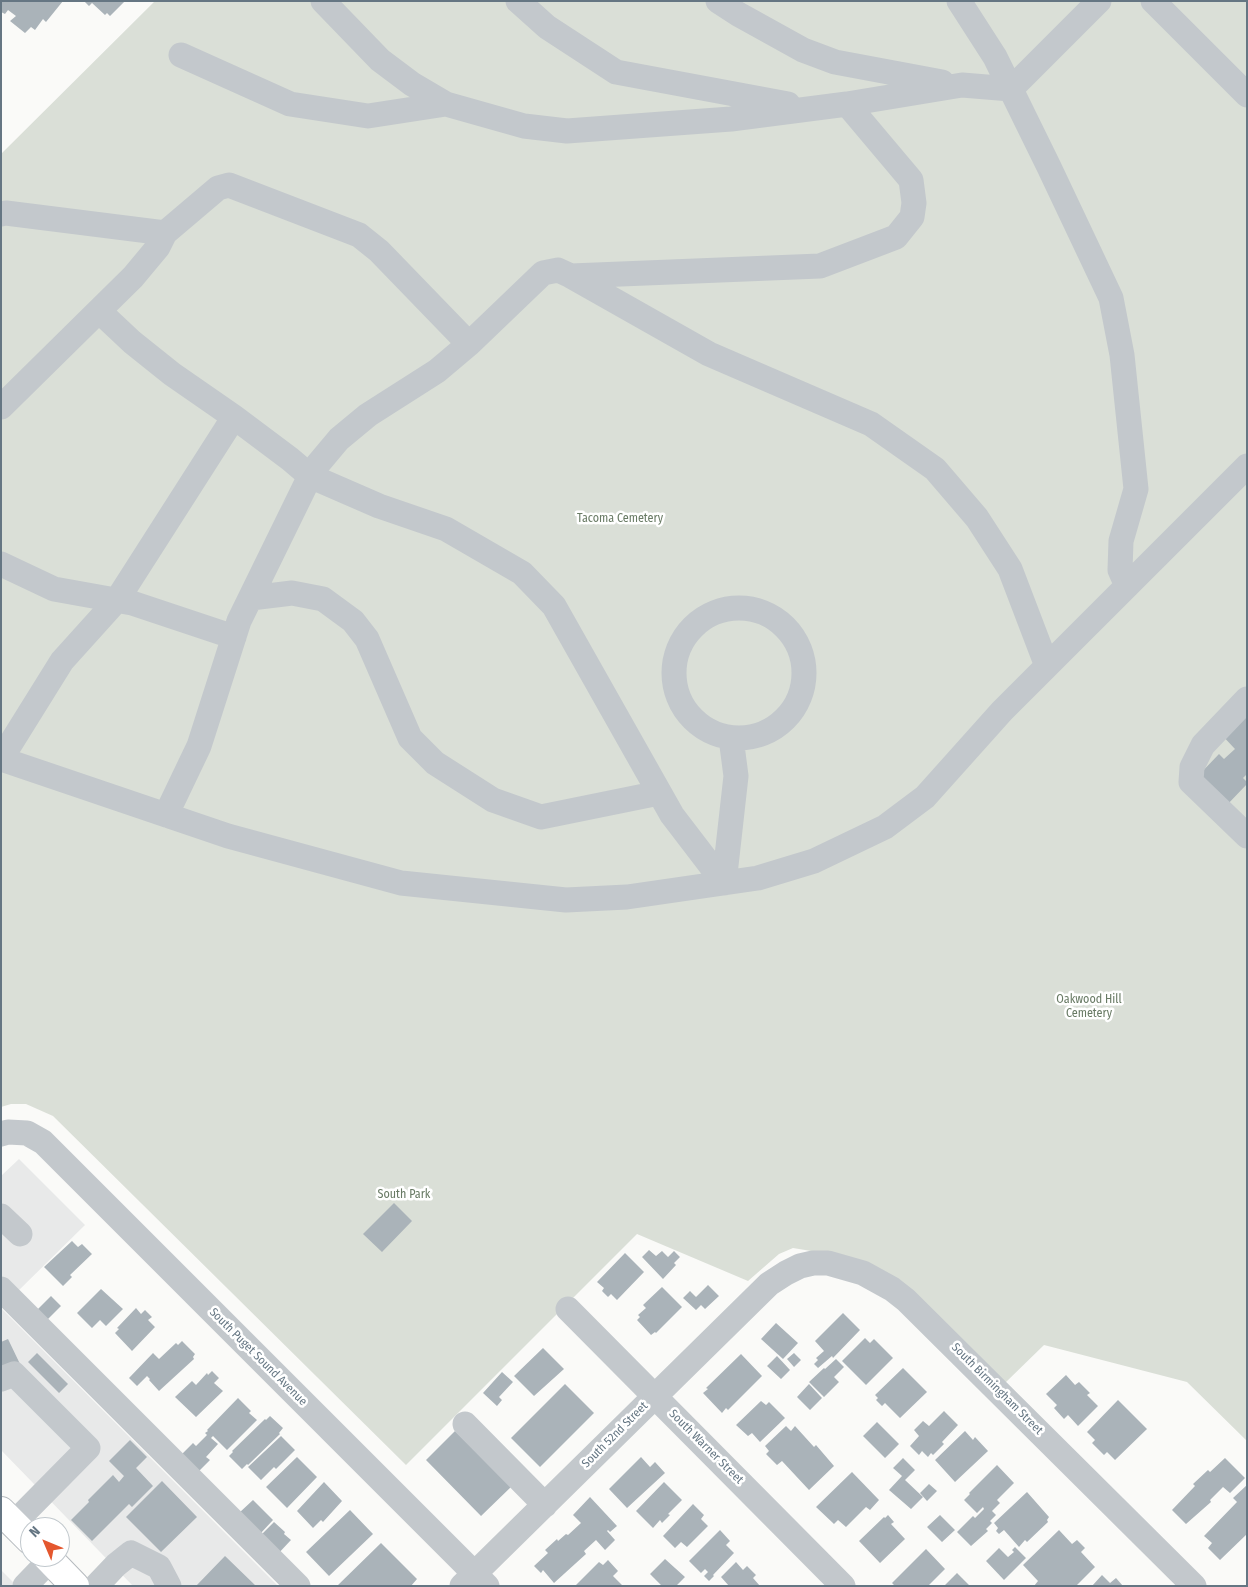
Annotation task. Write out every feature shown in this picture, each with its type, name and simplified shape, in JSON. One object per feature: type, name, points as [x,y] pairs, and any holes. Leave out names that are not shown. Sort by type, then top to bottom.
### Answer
[{"type":"main road","points":[[57,1567],[75,1586]]},
{"type":"street","points":[[323,1],[380,60],[412,84],[446,104],[524,126],[567,131],[731,118],[847,104],[962,85]]},
{"type":"street","points":[[518,1],[547,27],[616,72],[810,109]]},
{"type":"street","points":[[718,1],[803,50],[835,62],[962,85],[1011,89],[1098,1]]},
{"type":"street","points":[[959,1],[995,56],[1111,298],[1122,355],[1136,489],[1121,541],[1120,570],[1128,586]]},
{"type":"street","points":[[1153,1],[1247,95]]},
{"type":"street","points":[[182,55],[290,104],[368,116],[446,104]]},
{"type":"street","points":[[571,276],[820,266],[896,236],[912,217],[914,203],[911,180],[847,104]]},
{"type":"street","points":[[1,407],[133,276],[158,247],[165,234],[218,188],[229,186],[359,235],[379,251],[469,344]]},
{"type":"street","points":[[1,214],[165,234]]},
{"type":"street","points":[[166,815],[200,746],[239,622],[310,476],[318,464],[339,439],[368,415],[438,371],[543,273],[558,270],[709,354],[871,424],[935,469],[977,518],[1010,569],[1047,666]]},
{"type":"street","points":[[98,311],[132,342],[172,374],[209,401],[234,416],[310,476],[379,506],[446,529],[522,573],[554,606],[672,815],[724,883]]},
{"type":"street","points":[[234,416],[117,600],[62,661],[1,759],[228,836],[401,883],[566,900],[627,897],[758,878],[814,861],[885,827],[925,797],[1002,711],[1247,466]]},
{"type":"street","points":[[1,564],[54,589],[132,603],[234,636]]},
{"type":"street","points":[[251,598],[292,594],[323,599],[353,621],[368,639],[410,738],[435,763],[493,800],[541,817],[659,793]]},
{"type":"street","points":[[747,608],[774,618],[786,628],[801,652],[804,667],[803,681],[800,695],[784,720],[759,735],[745,738],[730,738],[703,728],[688,712],[677,694],[674,665],[684,638],[694,626],[718,611],[747,608]]},
{"type":"street","points":[[1242,823],[1191,782],[1192,767],[1203,745],[1247,699]]},
{"type":"street","points":[[724,883],[736,776],[730,738]]},
{"type":"street","name":"South Puget Sound Avenue","points":[[1,1134],[8,1132],[26,1133],[43,1142],[474,1582]]},
{"type":"street","points":[[1,1216],[20,1234]]},
{"type":"street","name":"South Birmingham Street","points":[[769,1284],[800,1266],[820,1263],[845,1267],[863,1273],[892,1289],[918,1310],[1194,1586]]},
{"type":"street","name":"South 52nd Street","points":[[474,1582],[545,1504],[769,1284]]},
{"type":"street","points":[[1,1289],[298,1586]]},
{"type":"street","name":"South Warner Street","points":[[568,1309],[843,1586]]},
{"type":"street","points":[[1,1379],[14,1374],[88,1448],[15,1525]]},
{"type":"street","points":[[466,1424],[545,1504]]},
{"type":"street","points":[[96,1586],[116,1565],[131,1553],[159,1567],[169,1586]]},
{"type":"street","points":[[25,1586],[42,1567]]},
{"type":"shaded area","points":[[19,1159],[85,1225],[14,1295],[1,1282],[1,1176]]},
{"type":"shaded area","points":[[1,1308],[278,1586],[133,1586],[70,1521],[70,1517],[66,1517],[1,1450]]},
{"type":"shaded area","points":[[1,1570],[17,1586],[1,1586]]},
{"type":"green space","name":"Tacoma Cemetery","points":[[155,1],[1247,2],[1247,1441],[1187,1382],[1044,1345],[1005,1383],[841,1256],[793,1248],[779,1254],[748,1281],[637,1234],[406,1465],[53,1116],[26,1104],[11,1104],[1,1107],[1,154]]},
{"type":"building","points":[[1,1],[63,1],[46,22],[43,19],[35,30],[31,27],[25,33],[10,21],[16,16],[8,10],[5,14],[1,12]]},
{"type":"building","points":[[84,1],[125,1],[110,16],[107,13],[105,15],[92,3],[89,6]]},
{"type":"building","points":[[1247,703],[1247,774],[1243,778],[1247,784],[1225,807],[1196,778],[1219,754],[1224,759],[1235,749],[1220,733]]},
{"type":"building","points":[[394,1203],[412,1221],[382,1252],[363,1234]]},
{"type":"building","points":[[72,1241],[78,1247],[82,1244],[92,1254],[70,1275],[72,1277],[63,1286],[44,1267]]},
{"type":"building","points":[[649,1250],[656,1256],[662,1251],[668,1257],[674,1251],[680,1257],[674,1263],[676,1265],[663,1279],[642,1257]]},
{"type":"building","points":[[625,1253],[644,1272],[617,1300],[611,1294],[608,1297],[602,1291],[604,1288],[597,1282]]},
{"type":"building","points":[[708,1285],[719,1296],[705,1309],[701,1305],[696,1310],[683,1298],[690,1291],[696,1297]]},
{"type":"building","points":[[662,1287],[682,1307],[656,1333],[651,1335],[637,1320],[640,1317],[638,1315],[646,1308],[643,1305]]},
{"type":"building","points":[[101,1289],[123,1309],[106,1326],[100,1320],[92,1328],[77,1313]]},
{"type":"building","points":[[51,1296],[61,1306],[45,1322],[35,1312]]},
{"type":"building","points":[[136,1308],[141,1314],[145,1310],[152,1317],[148,1320],[155,1327],[132,1351],[115,1333],[119,1329],[117,1328]]},
{"type":"building","points":[[843,1313],[860,1330],[833,1358],[832,1356],[818,1368],[814,1364],[818,1360],[816,1358],[824,1351],[815,1341]]},
{"type":"building","points":[[776,1323],[798,1343],[783,1359],[761,1339]]},
{"type":"building","points":[[865,1338],[870,1343],[874,1339],[893,1358],[866,1385],[842,1361]]},
{"type":"building","points":[[8,1339],[20,1364],[1,1373],[1,1342]]},
{"type":"building","points":[[182,1341],[195,1354],[194,1359],[159,1391],[147,1376],[137,1386],[129,1378],[153,1353],[159,1359],[176,1343],[178,1345]]},
{"type":"building","points":[[543,1348],[564,1369],[534,1396],[514,1376]]},
{"type":"building","points":[[37,1353],[68,1384],[59,1393],[28,1362]]},
{"type":"building","points":[[794,1353],[801,1360],[794,1367],[787,1359]]},
{"type":"building","points":[[741,1354],[762,1376],[728,1410],[726,1408],[722,1413],[703,1393]]},
{"type":"building","points":[[777,1356],[790,1370],[781,1379],[767,1366]]},
{"type":"building","points":[[836,1359],[844,1367],[834,1377],[839,1382],[824,1397],[809,1382]]},
{"type":"building","points":[[903,1368],[927,1392],[900,1418],[885,1403],[882,1406],[876,1400],[878,1398],[875,1395]]},
{"type":"building","points":[[212,1371],[219,1378],[214,1383],[223,1391],[196,1417],[175,1397],[192,1381],[196,1385],[207,1373],[208,1375]]},
{"type":"building","points":[[502,1372],[513,1382],[499,1397],[502,1400],[497,1406],[483,1393]]},
{"type":"building","points":[[1066,1375],[1075,1385],[1079,1382],[1090,1393],[1087,1395],[1098,1406],[1078,1426],[1068,1415],[1064,1419],[1054,1408],[1057,1405],[1046,1394]]},
{"type":"building","points":[[565,1384],[594,1413],[540,1467],[511,1438]]},
{"type":"building","points":[[809,1384],[822,1398],[810,1410],[797,1397]]},
{"type":"building","points":[[238,1398],[257,1420],[227,1450],[213,1436],[211,1438],[218,1444],[206,1457],[210,1460],[196,1474],[179,1457],[193,1443],[196,1446],[207,1435],[205,1433],[207,1430]]},
{"type":"building","points":[[1118,1400],[1147,1429],[1115,1460],[1107,1452],[1104,1455],[1092,1443],[1095,1440],[1087,1432]]},
{"type":"building","points":[[761,1401],[766,1405],[769,1402],[785,1418],[760,1442],[752,1433],[748,1436],[736,1425]]},
{"type":"building","points":[[944,1411],[958,1425],[933,1455],[931,1453],[928,1457],[922,1451],[919,1455],[910,1446],[919,1436],[914,1430],[923,1421],[929,1426]]},
{"type":"building","points":[[270,1416],[283,1428],[280,1434],[242,1469],[229,1456]]},
{"type":"building","points":[[877,1422],[899,1444],[885,1458],[863,1436]]},
{"type":"building","points":[[786,1426],[791,1431],[795,1426],[814,1447],[816,1445],[834,1466],[809,1490],[782,1461],[777,1465],[766,1454],[769,1451],[765,1446]]},
{"type":"building","points":[[455,1431],[511,1487],[481,1516],[426,1460]]},
{"type":"building","points":[[965,1431],[973,1440],[975,1437],[988,1451],[955,1482],[935,1460]]},
{"type":"building","points":[[281,1436],[295,1450],[276,1469],[274,1467],[261,1480],[248,1467]]},
{"type":"building","points":[[130,1440],[147,1457],[136,1468],[153,1486],[132,1507],[129,1504],[92,1541],[71,1520],[113,1475],[119,1482],[124,1476],[109,1461]]},
{"type":"building","points":[[297,1457],[317,1477],[287,1508],[266,1487]]},
{"type":"building","points":[[641,1457],[650,1467],[655,1462],[665,1473],[627,1508],[609,1489]]},
{"type":"building","points":[[903,1458],[915,1470],[905,1480],[923,1497],[911,1509],[889,1490],[902,1476],[893,1468]]},
{"type":"building","points":[[1225,1458],[1245,1478],[1230,1493],[1223,1487],[1210,1500],[1211,1502],[1186,1524],[1172,1510],[1195,1486],[1193,1484]]},
{"type":"building","points":[[997,1465],[1014,1483],[997,1500],[1000,1503],[992,1511],[996,1515],[986,1529],[988,1531],[971,1546],[957,1532],[973,1516],[975,1518],[984,1509],[983,1507],[977,1513],[964,1500]]},
{"type":"building","points":[[852,1472],[879,1500],[870,1510],[866,1507],[846,1527],[838,1520],[834,1524],[816,1507]]},
{"type":"building","points":[[162,1481],[197,1517],[161,1552],[126,1517]]},
{"type":"building","points":[[324,1482],[342,1501],[323,1522],[321,1520],[313,1528],[297,1511]]},
{"type":"building","points":[[664,1482],[682,1500],[662,1523],[660,1520],[653,1528],[636,1511]]},
{"type":"building","points":[[929,1484],[937,1491],[927,1501],[920,1493]]},
{"type":"building","points":[[1247,1485],[1247,1534],[1220,1560],[1208,1548],[1212,1543],[1204,1536],[1237,1502],[1233,1498]]},
{"type":"building","points":[[1027,1492],[1049,1517],[1048,1522],[1019,1547],[1004,1530],[999,1534],[996,1531],[998,1528],[994,1523]]},
{"type":"building","points":[[590,1497],[617,1526],[610,1532],[607,1531],[615,1540],[605,1550],[596,1540],[584,1551],[586,1554],[554,1583],[543,1570],[541,1573],[534,1566],[548,1553],[545,1550],[557,1539],[558,1541],[566,1534],[568,1535],[581,1523],[573,1515]]},
{"type":"building","points":[[253,1500],[273,1520],[260,1534],[239,1513]]},
{"type":"building","points":[[693,1504],[704,1515],[701,1519],[708,1526],[687,1547],[681,1542],[675,1548],[663,1536]]},
{"type":"building","points":[[350,1510],[373,1534],[329,1576],[306,1552]]},
{"type":"building","points":[[888,1515],[894,1522],[891,1524],[905,1539],[880,1563],[859,1541]]},
{"type":"building","points":[[940,1515],[955,1530],[942,1542],[927,1527]]},
{"type":"building","points":[[274,1522],[291,1540],[276,1556],[261,1535]]},
{"type":"building","points":[[720,1530],[730,1541],[726,1545],[734,1553],[709,1581],[704,1576],[708,1572],[705,1569],[701,1573],[689,1561]]},
{"type":"building","points":[[1059,1530],[1072,1544],[1077,1540],[1085,1548],[1081,1552],[1095,1567],[1076,1586],[1034,1586],[1038,1581],[1023,1565]]},
{"type":"building","points":[[381,1543],[417,1579],[411,1586],[337,1586]]},
{"type":"building","points":[[1015,1547],[1026,1558],[1004,1580],[986,1561],[999,1548],[1008,1557],[1014,1552],[1012,1550]]},
{"type":"building","points":[[926,1549],[945,1569],[928,1586],[895,1586],[892,1583]]},
{"type":"building","points":[[225,1556],[256,1586],[196,1586]]},
{"type":"building","points":[[665,1559],[685,1577],[676,1586],[662,1586],[650,1574]]},
{"type":"building","points":[[608,1560],[618,1571],[613,1576],[623,1586],[575,1586],[599,1562],[603,1565]]},
{"type":"building","points":[[736,1562],[743,1570],[747,1566],[756,1575],[753,1578],[760,1586],[729,1586],[721,1577]]},
{"type":"building","points":[[957,1573],[970,1586],[944,1586]]},
{"type":"building","points":[[1102,1575],[1110,1583],[1116,1578],[1123,1586],[1092,1586]]},
{"type":"park label","name":"Oakwood Hill Cemetery","points":[[1089,1007]]},
{"type":"park label","name":"South Park","points":[[404,1195]]}]
